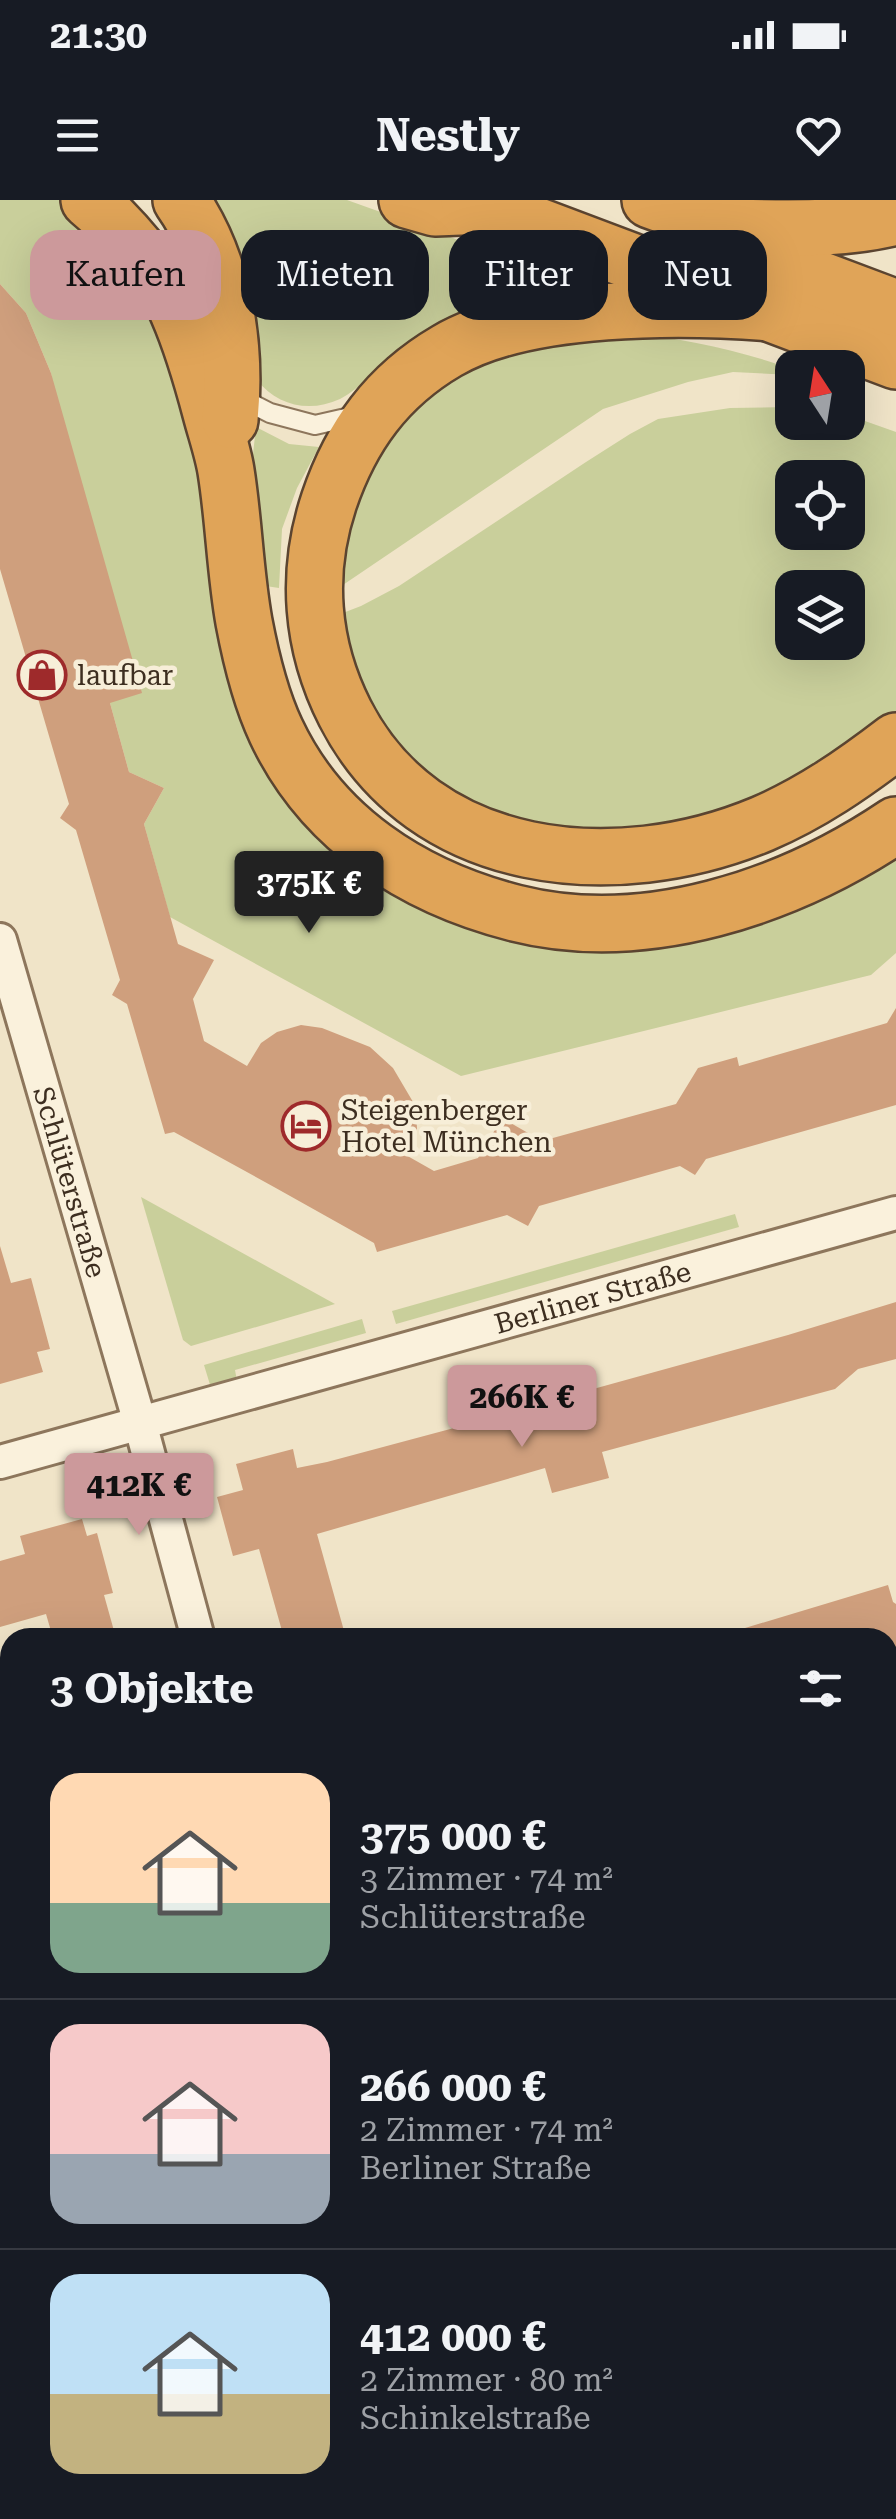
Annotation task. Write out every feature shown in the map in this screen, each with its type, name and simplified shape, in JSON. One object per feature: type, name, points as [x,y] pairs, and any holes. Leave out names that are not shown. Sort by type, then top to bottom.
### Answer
[{"type":"highway","points":[[89,200],[144,258],[177,308],[201,376],[226,468],[246,634],[276,732],[335,815],[357,836],[408,872],[476,902],[540,919],[608,922],[678,917],[716,908],[827,867],[896,825]]},
{"type":"highway","points":[[181,200],[207,250],[230,334],[232,394],[226,468]]},
{"type":"highway","points":[[407,200],[435,208],[477,203],[896,361]]},
{"type":"highway","points":[[650,200],[724,227],[803,273],[896,308]]},
{"type":"highway","points":[[724,227],[811,228],[896,218]]},
{"type":"highway","points":[[773,313],[641,310],[571,315],[496,331],[449,350],[408,380],[374,412],[342,465],[324,515],[314,568],[314,598],[326,672],[366,748],[398,785],[448,822],[513,848],[549,854],[584,858],[638,856],[726,837],[794,810],[852,775],[896,741]]},
{"type":"street","name":"Schlüterstraße","points":[[0,940],[195,1628]]},
{"type":"street","name":"Berliner Straße","points":[[0,1462],[896,1213]]},
{"type":"lane","points":[[232,394],[270,413],[315,425],[374,412]]},
{"type":"green space","points":[[0,200],[60,200],[99,229],[30,230],[30,320],[158,320],[170,339],[202,478],[212,594],[246,711],[527,942],[578,950],[623,949],[896,852],[896,953],[871,975],[461,1076],[170,917],[144,824],[164,788],[129,772],[110,703],[51,373],[26,313],[0,284]]},
{"type":"green space","points":[[200,200],[347,200],[449,237],[449,320],[454,320],[394,355],[340,399],[317,406],[284,401],[257,380],[221,266],[221,230],[210,230]]},
{"type":"green space","points":[[627,332],[731,351],[775,364],[775,374],[733,372],[603,409],[334,591],[370,443],[465,361]]},
{"type":"green space","points":[[775,407],[775,440],[865,440],[865,421],[896,432],[896,723],[741,818],[535,838],[382,748],[335,616],[399,586],[658,419],[730,408]]},
{"type":"green space","points":[[256,427],[289,444],[319,447],[297,488],[282,529],[279,588],[259,585],[251,472]]},
{"type":"green space","points":[[141,1197],[335,1304],[191,1346],[183,1340]]},
{"type":"green space","points":[[735,1214],[739,1227],[396,1324],[392,1311]]},
{"type":"green space","points":[[362,1319],[366,1333],[235,1370],[237,1381],[211,1388],[204,1365]]},
{"type":"building","points":[[0,284],[26,313],[51,373],[142,693],[110,703],[129,772],[164,788],[144,824],[178,944],[214,960],[193,999],[204,1041],[247,1066],[261,1043],[277,1032],[301,1025],[322,1028],[370,1047],[393,1068],[416,1107],[417,1129],[404,1154],[434,1171],[478,1158],[502,1118],[542,1141],[676,1104],[698,1068],[737,1057],[739,1066],[887,1023],[896,1008],[896,1105],[706,1159],[695,1175],[680,1166],[539,1206],[528,1226],[507,1215],[377,1252],[374,1243],[274,1187],[174,1132],[165,1134],[127,1004],[112,995],[120,980],[76,830],[60,818],[69,804],[0,569]]},
{"type":"building","points":[[0,1246],[11,1283],[31,1278],[50,1349],[37,1352],[43,1372],[0,1384]]},
{"type":"building","points":[[896,1302],[896,1359],[858,1369],[835,1389],[602,1452],[609,1478],[552,1493],[545,1468],[317,1534],[343,1628],[281,1628],[259,1549],[233,1556],[217,1497],[243,1490],[236,1464],[293,1449],[297,1468],[327,1462],[525,1409],[519,1383],[579,1367],[586,1391]]},
{"type":"building","points":[[82,1519],[87,1536],[97,1533],[113,1593],[104,1595],[113,1628],[50,1628],[46,1614],[0,1627],[0,1561],[25,1554],[20,1536]]},
{"type":"building","points":[[888,1585],[896,1604],[896,1628],[745,1628]]},
{"type":"place","name":"laufbar","points":[[42,675]]},
{"type":"place","name":"Steigenberger Hotel München","points":[[306,1126]]}]
